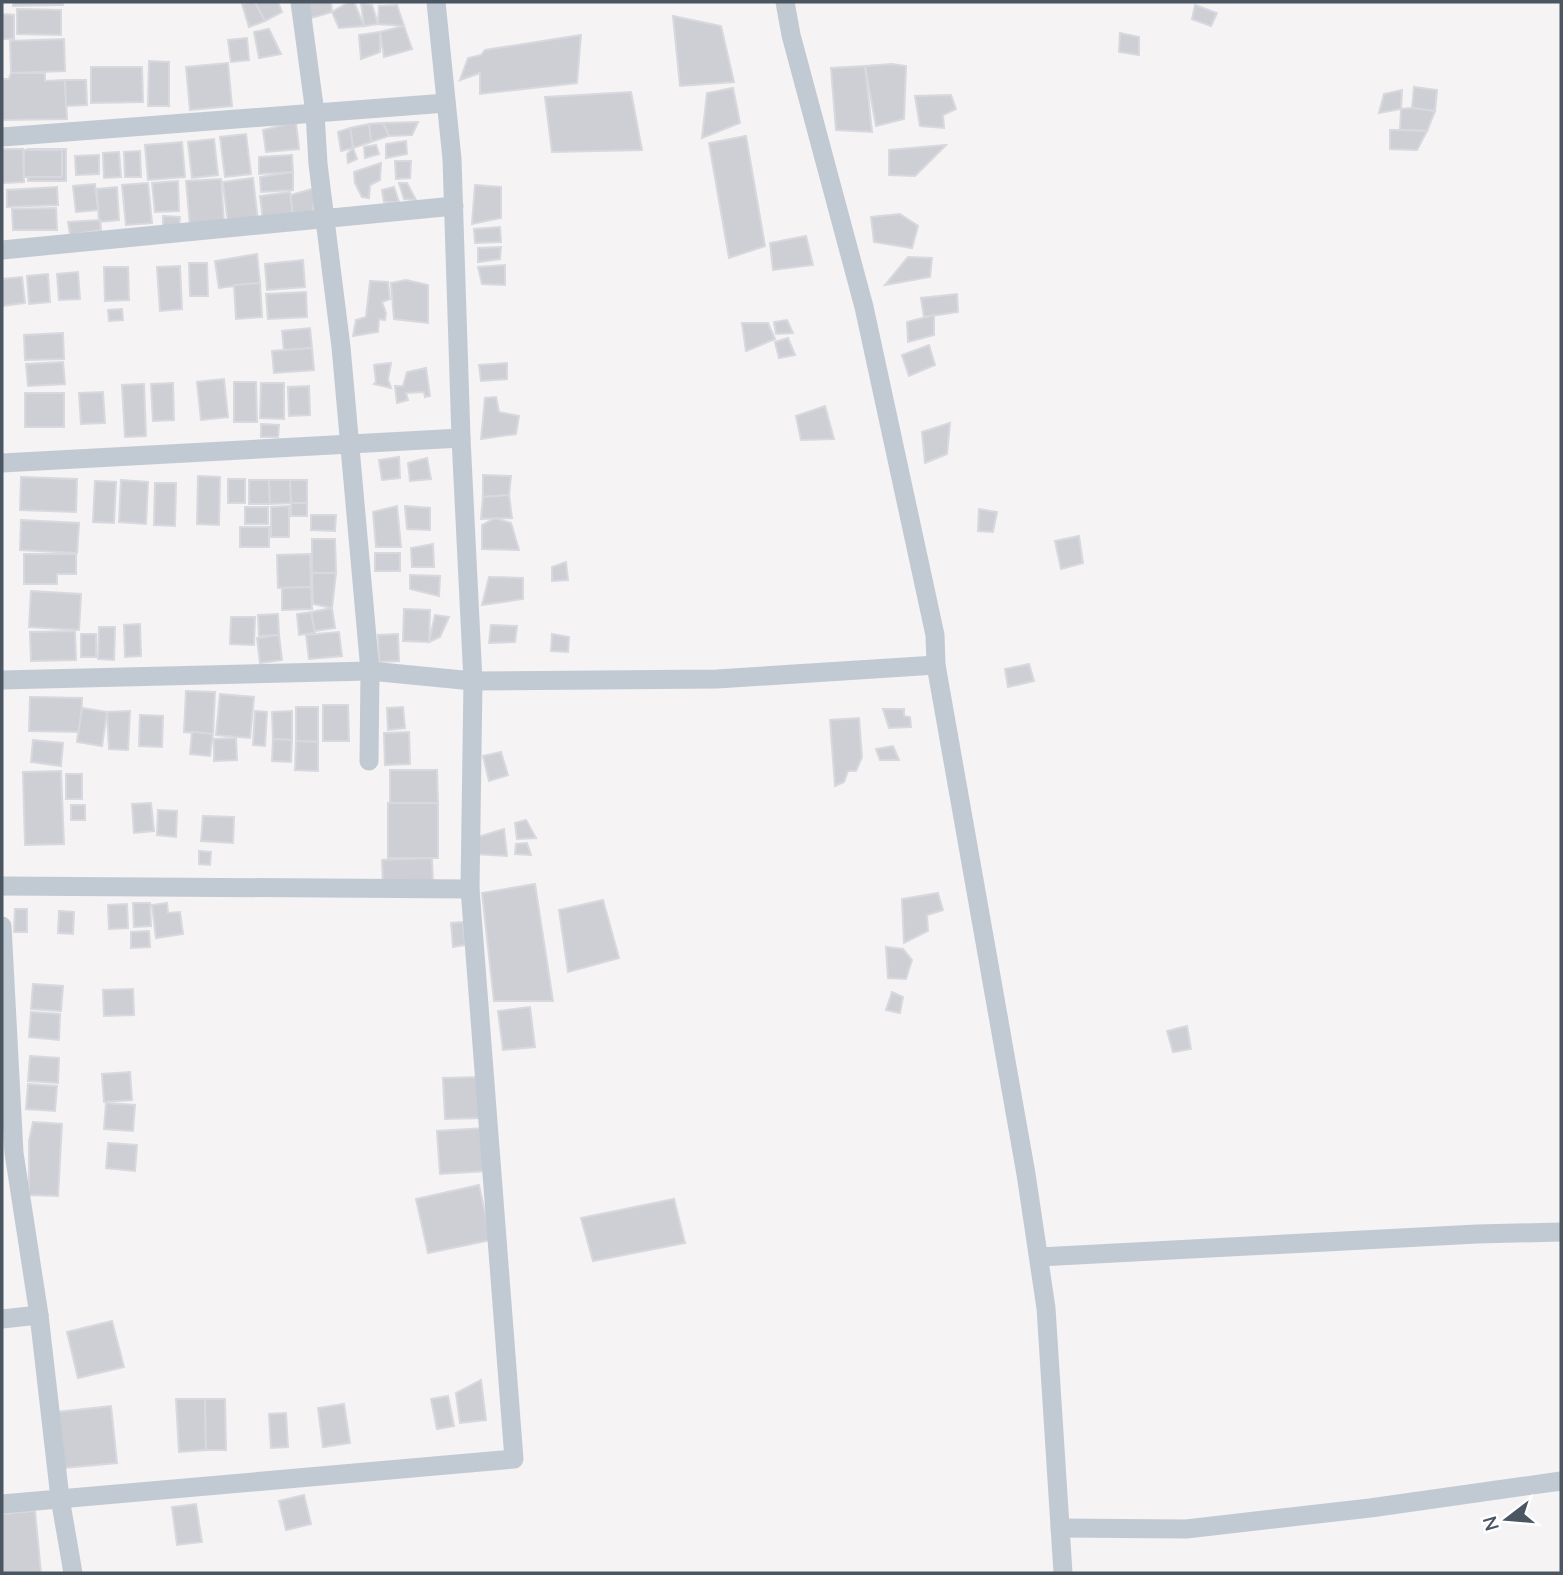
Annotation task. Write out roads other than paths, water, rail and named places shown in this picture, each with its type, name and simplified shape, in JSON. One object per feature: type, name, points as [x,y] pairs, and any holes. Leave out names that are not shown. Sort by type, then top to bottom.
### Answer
[{"type":"street","points":[[300,2],[341,347],[370,670],[369,761]]},
{"type":"street","points":[[2,1504],[514,1459],[470,889],[473,681],[461,438],[454,206],[436,2]]},
{"type":"street","points":[[785,2],[791,35],[864,307],[935,635],[936,665],[1046,1308],[1063,1573]]},
{"type":"street","points":[[2,137],[446,103]]},
{"type":"street","points":[[2,250],[454,206]]},
{"type":"street","points":[[2,463],[461,438]]},
{"type":"street","points":[[2,680],[370,670],[473,681],[717,679],[936,665]]},
{"type":"street","points":[[2,886],[470,889]]},
{"type":"street","points":[[2,926],[14,1153],[39,1315],[60,1498],[73,1573]]},
{"type":"street","points":[[1039,1257],[1561,1232]]},
{"type":"street","points":[[2,1320],[39,1315]]},
{"type":"street","points":[[1060,1528],[1186,1529],[1370,1508],[1561,1481]]}]
